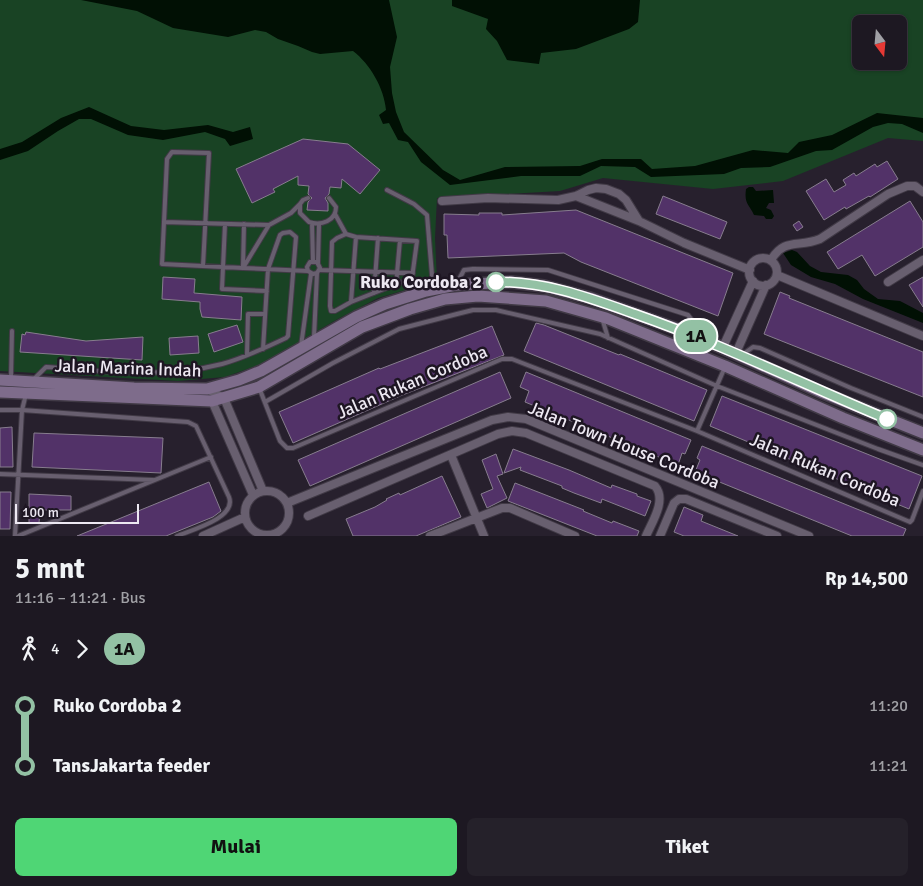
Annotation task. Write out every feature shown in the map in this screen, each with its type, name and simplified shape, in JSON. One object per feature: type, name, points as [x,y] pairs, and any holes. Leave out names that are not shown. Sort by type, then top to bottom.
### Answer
[{"type":"main road","name":"Jalan Marina Indah","points":[[6,380],[134,388],[207,389],[239,380],[261,371],[356,317],[385,304],[433,289],[456,285],[511,282],[544,286],[590,298],[694,335],[923,433]]},
{"type":"main road","name":"Jalan Marina Indah","points":[[0,392],[212,401],[259,387],[362,327],[410,309],[444,299],[476,303],[546,301],[602,316],[923,450]]},
{"type":"street","points":[[771,260],[785,244],[809,243],[820,239],[900,188],[915,186],[923,192]]},
{"type":"street","points":[[442,201],[488,198],[558,200],[576,196],[596,188],[606,189],[619,194],[630,205],[640,222]]},
{"type":"street","points":[[576,196],[750,270]]},
{"type":"street","points":[[766,258],[775,265],[777,275],[772,282],[766,285],[759,285],[753,281],[750,276],[750,270],[755,260],[766,258]]},
{"type":"street","points":[[888,282],[923,260]]},
{"type":"street","points":[[777,275],[923,336]]},
{"type":"street","points":[[723,347],[753,281]]},
{"type":"street","points":[[739,354],[766,285]]},
{"type":"street","points":[[207,389],[224,398],[263,491]]},
{"type":"street","name":"Jalan Marina Indah","points":[[212,401],[253,495]]},
{"type":"street","name":"Jalan Town House Cordoba","points":[[287,503],[492,420],[508,417],[526,419],[809,536]]},
{"type":"street","points":[[308,516],[498,434],[512,431],[526,433],[655,486],[661,497],[646,536]]},
{"type":"street","points":[[451,455],[484,536]]},
{"type":"street","points":[[263,491],[277,493],[287,503],[289,516],[277,534],[263,534],[251,529],[245,518],[246,505],[253,495],[263,491]]},
{"type":"street","points":[[660,536],[674,503],[679,499],[686,499],[777,536]]},
{"type":"street","points":[[430,536],[502,508],[510,508],[575,536]]},
{"type":"street","points":[[203,536],[245,518]]},
{"type":"lane","points":[[203,266],[209,153],[172,152],[167,159],[162,264],[310,272],[331,269],[414,273]]},
{"type":"lane","points":[[386,190],[414,204],[427,215],[433,289]]},
{"type":"lane","points":[[243,268],[269,225],[291,213],[303,200],[308,198]]},
{"type":"lane","points":[[300,204],[302,216],[312,223],[319,224],[329,220],[335,214],[336,207],[329,198]]},
{"type":"lane","points":[[335,214],[346,234]]},
{"type":"lane","points":[[164,222],[269,225]]},
{"type":"lane","points":[[312,223],[318,272],[314,341]]},
{"type":"lane","points":[[225,224],[222,289],[267,291]]},
{"type":"lane","points":[[243,268],[244,224]]},
{"type":"lane","points":[[316,262],[319,224]]},
{"type":"lane","points":[[32,381],[46,367],[141,373],[197,369],[247,355],[263,349],[286,338],[288,336],[296,237],[290,232],[280,235],[268,269],[263,349]]},
{"type":"lane","points":[[346,234],[418,242],[414,273],[411,279],[351,302],[335,311],[331,310],[332,242],[346,234]]},
{"type":"lane","points":[[351,302],[356,236]]},
{"type":"lane","points":[[374,294],[378,238]]},
{"type":"lane","points":[[396,285],[400,240]]},
{"type":"lane","points":[[301,348],[310,272],[308,264],[316,262]]},
{"type":"lane","points":[[456,285],[464,270],[548,270],[688,315],[694,323],[694,335]]},
{"type":"lane","points":[[265,402],[333,363],[399,330],[476,303],[496,310],[600,334],[717,386],[878,449],[923,464]]},
{"type":"lane","points":[[247,355],[248,314],[265,314]]},
{"type":"lane","points":[[602,316],[608,338]]},
{"type":"lane","points":[[6,380],[12,331]]},
{"type":"lane","points":[[739,354],[753,347],[760,348],[923,417]]},
{"type":"lane","name":"Jalan Rukan Cordoba","points":[[259,387],[280,441],[287,448],[293,448],[507,358],[698,431],[910,522],[923,491]]},
{"type":"lane","points":[[698,431],[725,366]]},
{"type":"lane","points":[[26,393],[22,410],[16,536],[211,457]]},
{"type":"lane","points":[[0,410],[188,422],[196,426],[230,501],[230,507],[223,517],[177,536]]},
{"type":"lane","points":[[0,474],[154,480]]},
{"type":"lane","points":[[223,517],[223,527]]},
{"type":"green space","points":[[0,0],[923,0],[923,141],[888,138],[783,181],[713,189],[603,178],[560,191],[437,198],[435,238],[437,281],[378,298],[302,340],[273,360],[225,377],[178,381],[0,371]]},
{"type":"shaded area","points":[[81,0],[389,0],[397,37],[390,67],[396,112],[404,132],[443,170],[460,180],[505,167],[580,166],[602,159],[641,159],[652,169],[695,166],[753,150],[788,153],[799,142],[832,135],[877,113],[923,118],[923,133],[902,124],[888,123],[873,127],[832,150],[816,151],[770,167],[741,168],[724,174],[651,177],[635,167],[601,166],[580,176],[521,176],[450,185],[421,162],[408,142],[398,140],[389,123],[383,124],[379,115],[386,110],[379,85],[365,63],[353,51],[320,54],[278,39],[266,32],[255,30],[228,37],[173,28],[137,11]]},
{"type":"shaded area","points":[[452,0],[640,0],[638,22],[629,29],[576,49],[541,53],[539,64],[507,60],[497,41],[486,29],[488,19],[452,6]]},
{"type":"shaded area","points":[[89,107],[131,126],[164,130],[208,125],[233,132],[250,127],[253,139],[230,146],[225,139],[205,132],[163,140],[128,135],[91,119],[79,119],[28,151],[0,160],[0,149],[22,142],[61,118]]},
{"type":"shaded area","points":[[753,187],[756,191],[773,190],[774,203],[769,203],[766,208],[771,210],[774,216],[772,219],[754,215],[746,198],[746,189]]},
{"type":"shaded area","points":[[792,250],[797,252],[810,266],[821,272],[848,275],[857,280],[864,289],[878,299],[900,301],[923,313],[923,323],[863,299],[835,284],[811,277],[791,265],[783,253]]},
{"type":"building","points":[[303,139],[348,144],[380,170],[360,194],[342,179],[341,188],[330,187],[329,194],[325,198],[328,203],[328,211],[307,210],[308,202],[312,198],[308,194],[309,186],[298,185],[298,176],[273,189],[275,192],[252,203],[236,169]]},
{"type":"building","points":[[887,161],[898,179],[870,197],[846,209],[845,207],[824,220],[806,191],[826,179],[834,192],[846,185],[843,180],[854,173],[856,176],[875,164],[877,167]]},
{"type":"building","points":[[663,196],[727,222],[720,239],[656,214]]},
{"type":"building","points":[[910,201],[923,222],[923,247],[875,276],[862,255],[838,269],[827,252]]},
{"type":"building","points":[[576,210],[733,273],[718,316],[581,262],[564,253],[448,258],[447,235],[444,235],[444,214],[479,215],[479,213],[502,213],[502,215]]},
{"type":"building","points":[[799,221],[803,227],[797,231],[793,225]]},
{"type":"building","points":[[163,277],[195,279],[194,293],[242,297],[241,320],[202,317],[200,302],[162,299]]},
{"type":"building","points":[[923,277],[923,307],[909,285]]},
{"type":"building","points":[[780,292],[790,296],[789,298],[923,352],[923,397],[764,334]]},
{"type":"building","points":[[536,323],[620,354],[707,390],[694,421],[524,351]]},
{"type":"building","points":[[237,325],[243,342],[214,352],[208,334]]},
{"type":"building","points":[[492,326],[504,355],[400,396],[293,443],[279,412],[379,368]]},
{"type":"building","points":[[26,332],[86,341],[143,337],[142,360],[20,352],[22,334],[25,335]]},
{"type":"building","points":[[198,336],[199,353],[170,355],[169,338]]},
{"type":"building","points":[[500,372],[511,398],[310,486],[298,460]]},
{"type":"building","points":[[526,372],[691,440],[685,454],[682,453],[678,465],[525,402],[529,391],[520,387]]},
{"type":"building","points":[[722,396],[922,476],[909,509],[710,426]]},
{"type":"building","points":[[12,427],[13,467],[0,467],[0,428]]},
{"type":"building","points":[[34,433],[163,438],[161,473],[32,467]]},
{"type":"building","points":[[702,446],[906,529],[903,536],[852,536],[695,472],[700,460],[697,458]]},
{"type":"building","points":[[513,449],[611,488],[612,485],[651,501],[645,516],[602,499],[601,503],[574,493],[562,488],[562,486],[520,470],[521,467],[504,473]]},
{"type":"building","points":[[496,454],[503,474],[497,476],[507,498],[487,508],[481,494],[493,489],[482,460]]},
{"type":"building","points":[[442,476],[461,517],[416,536],[353,536],[346,519],[375,507],[399,493],[400,495]]},
{"type":"building","points":[[209,482],[221,511],[213,517],[166,536],[77,536]]},
{"type":"building","points":[[515,483],[612,523],[613,521],[639,531],[637,536],[597,536],[508,501]]},
{"type":"building","points":[[0,492],[11,492],[10,529],[0,529]]},
{"type":"building","points":[[29,494],[71,496],[71,510],[40,510],[39,523],[29,523]]},
{"type":"building","points":[[684,507],[703,515],[701,521],[738,536],[684,536],[674,532]]},
{"type":"bus line","name":"1A","points":[[496,282],[544,286],[590,298],[694,335],[887,419]]},
{"type":"place","name":"Ruko Cordoba 2","points":[[496,282]]}]
